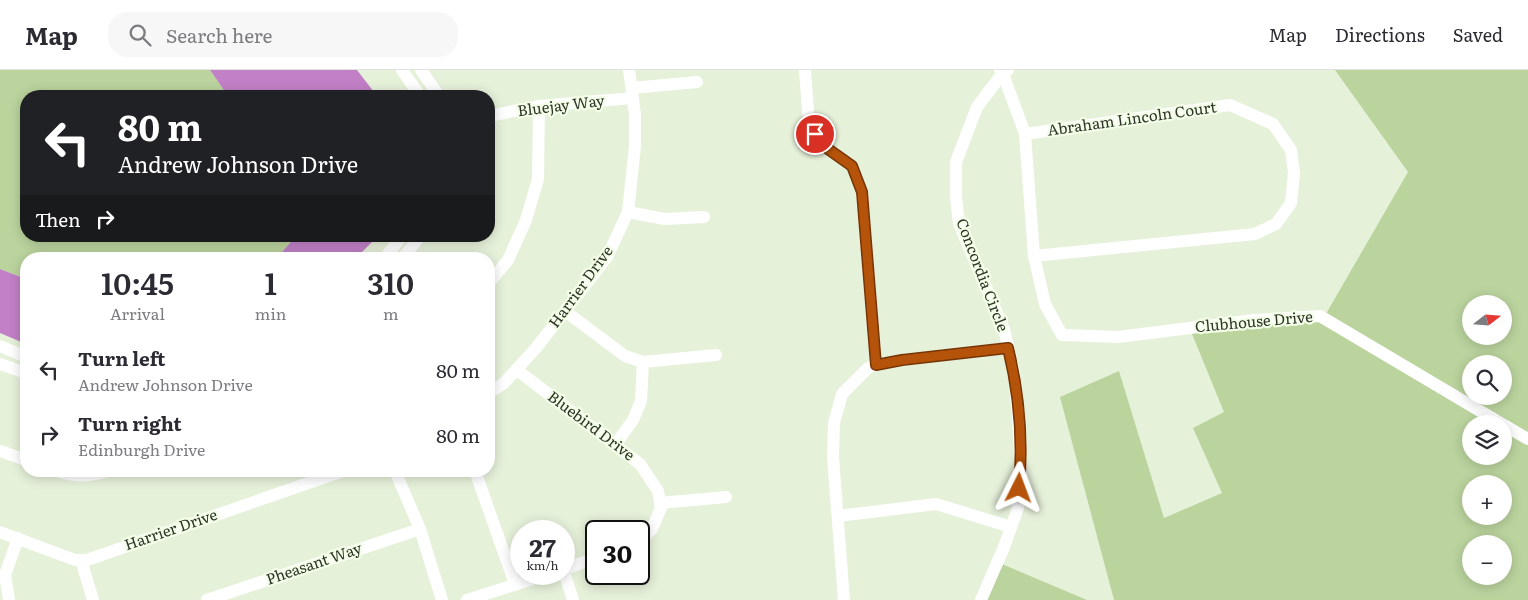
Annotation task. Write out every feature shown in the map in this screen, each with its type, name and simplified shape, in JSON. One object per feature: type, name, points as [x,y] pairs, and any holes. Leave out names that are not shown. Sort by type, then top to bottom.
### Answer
[{"type":"street","points":[[402,70],[416,90]]},
{"type":"street","name":"Harrier Drive","points":[[495,389],[504,383],[536,348],[608,257],[628,212],[635,146],[635,115],[629,70]]},
{"type":"street","points":[[805,70],[809,125],[821,144],[852,166],[862,192],[876,365]]},
{"type":"street","points":[[411,81],[423,71],[435,90]]},
{"type":"street","points":[[1004,71],[1025,134],[1034,256]]},
{"type":"street","name":"Concordia Circle","points":[[981,600],[1004,547],[1018,508],[1021,469],[1014,372],[1004,329],[959,224],[956,197],[956,162],[977,107],[1004,71]]},
{"type":"street","name":"Bluejay Way","points":[[495,115],[539,106],[697,82]]},
{"type":"street","name":"Abraham Lincoln Court","points":[[1025,134],[1230,105],[1273,124],[1291,150],[1294,173],[1291,204],[1276,224],[1255,234],[1034,256]]},
{"type":"street","points":[[495,276],[508,260],[526,220],[538,179],[539,106]]},
{"type":"street","points":[[628,212],[665,219],[704,217]]},
{"type":"street","points":[[389,252],[397,242]]},
{"type":"street","points":[[407,252],[415,242]]},
{"type":"street","name":"Clubhouse Drive","points":[[1034,256],[1045,304],[1062,335],[1118,337],[1254,320],[1320,316],[1488,415]]},
{"type":"street","points":[[565,310],[625,356],[643,362],[716,355]]},
{"type":"street","points":[[20,355],[5,348],[1,368],[20,372]]},
{"type":"street","points":[[844,600],[833,457],[834,423],[842,394],[868,368],[876,365],[902,360],[1008,348]]},
{"type":"street","points":[[615,445],[633,420],[641,401],[643,362]]},
{"type":"street","name":"Bluebird Drive","points":[[516,370],[640,464],[658,491],[660,503]]},
{"type":"street","name":"Clubhouse Drive","points":[[1512,429],[1528,439]]},
{"type":"street","points":[[0,451],[20,458]]},
{"type":"street","name":"Harrier Drive","points":[[81,560],[87,560],[326,477]]},
{"type":"street","points":[[398,477],[420,529],[442,600]]},
{"type":"street","points":[[477,477],[510,570]]},
{"type":"street","points":[[650,531],[661,508],[660,503],[726,497]]},
{"type":"street","points":[[838,516],[936,504],[1011,527]]},
{"type":"street","name":"Pheasant Way","points":[[207,600],[420,529]]},
{"type":"street","points":[[0,532],[75,560],[81,560],[93,600]]},
{"type":"street","points":[[9,600],[5,575],[18,538]]},
{"type":"street","points":[[467,600],[512,585]]},
{"type":"street","points":[[568,585],[573,600]]},
{"type":"green space","points":[[0,70],[210,70],[224,90],[20,90],[20,242],[291,242],[282,252],[20,252],[20,277],[0,269]]},
{"type":"green space","points":[[1335,70],[1528,70],[1528,600],[1114,600],[1060,397],[1119,371],[1164,518],[1222,493],[1193,428],[1224,412],[1190,329],[1323,319],[1408,172]]},
{"type":"green space","points":[[997,562],[1087,600],[979,600]]},
{"type":"shaded area","points":[[210,70],[357,70],[372,90],[224,90]]},
{"type":"shaded area","points":[[291,242],[372,242],[362,252],[282,252]]},
{"type":"shaded area","points":[[0,269],[20,277],[20,341],[0,333]]},
{"type":"route","points":[[815,134],[821,144],[852,166],[862,192],[876,365],[902,360],[1008,348],[1014,372],[1018,419],[1021,469],[1019,488]]}]
